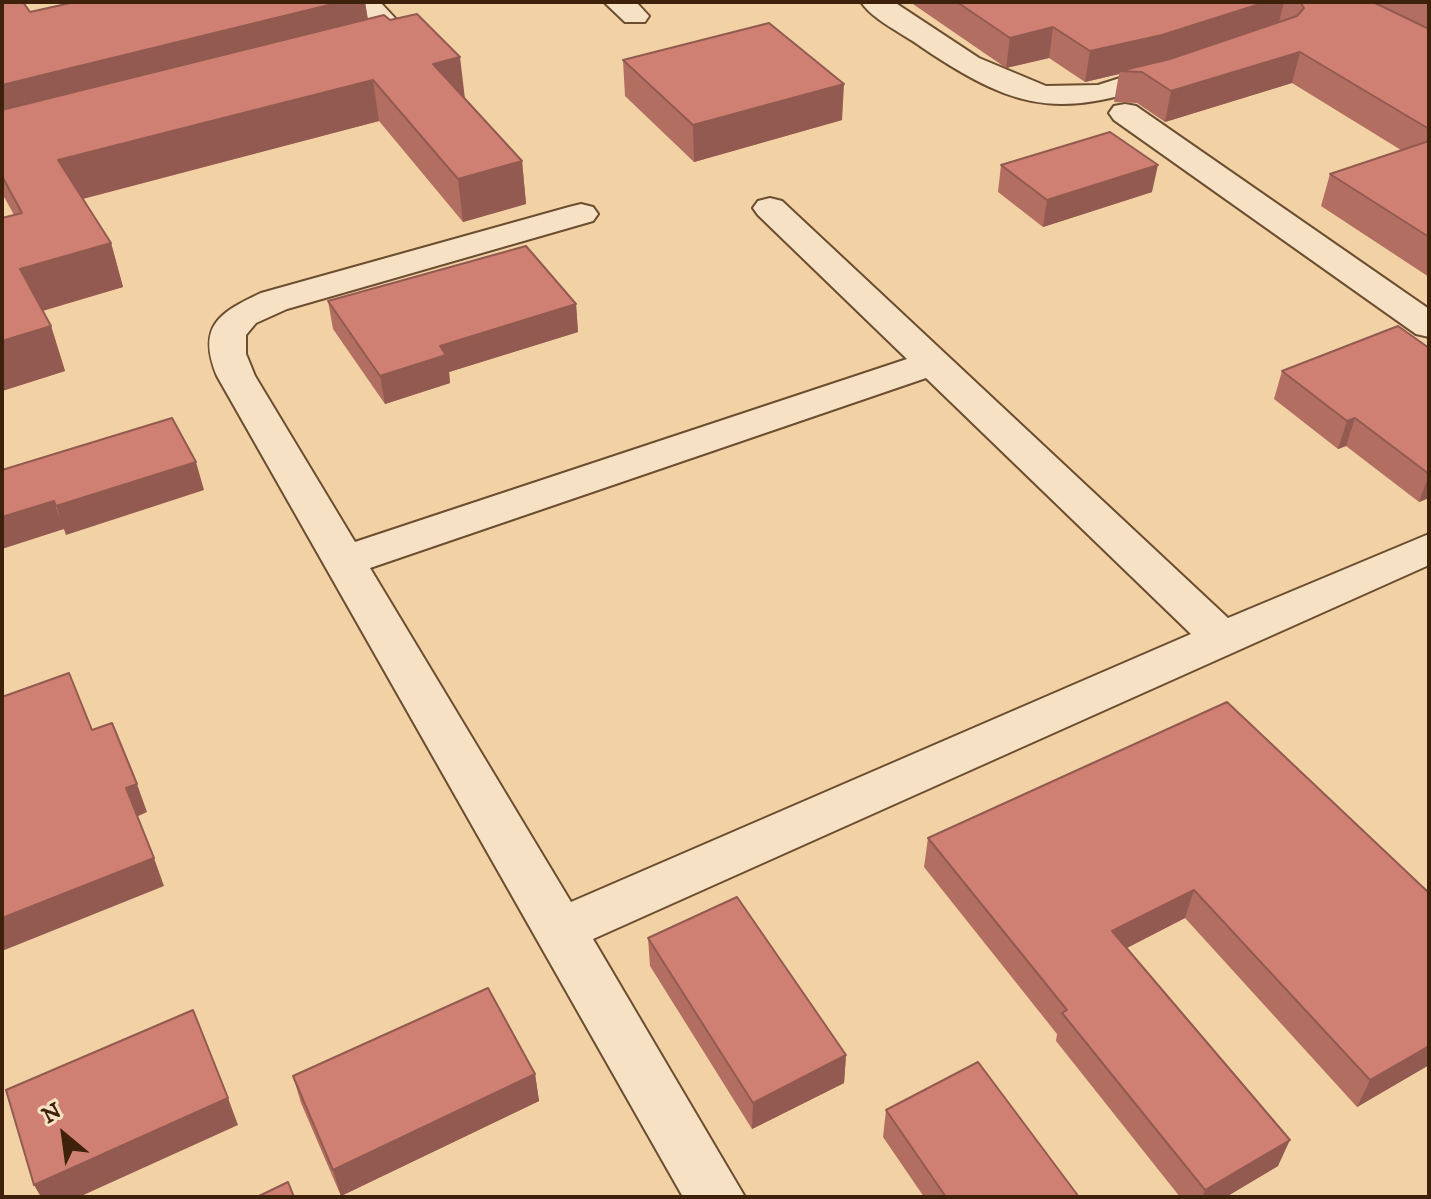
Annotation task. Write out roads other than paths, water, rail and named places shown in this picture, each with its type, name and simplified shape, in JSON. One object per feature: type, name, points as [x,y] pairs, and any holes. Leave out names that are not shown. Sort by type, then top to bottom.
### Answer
[{"type":"street","points":[[325,61],[383,45],[392,31],[364,2]]},
{"type":"street","points":[[875,2],[994,78],[1036,94],[1074,97],[1203,61]]},
{"type":"street","points":[[1125,113],[1429,326]]},
{"type":"street","points":[[770,208],[1222,638]]},
{"type":"street","points":[[581,214],[274,301],[243,315],[227,333],[227,354],[236,376],[715,1197]]},
{"type":"street","points":[[344,561],[934,363]]},
{"type":"street","points":[[559,930],[1429,548]]}]
